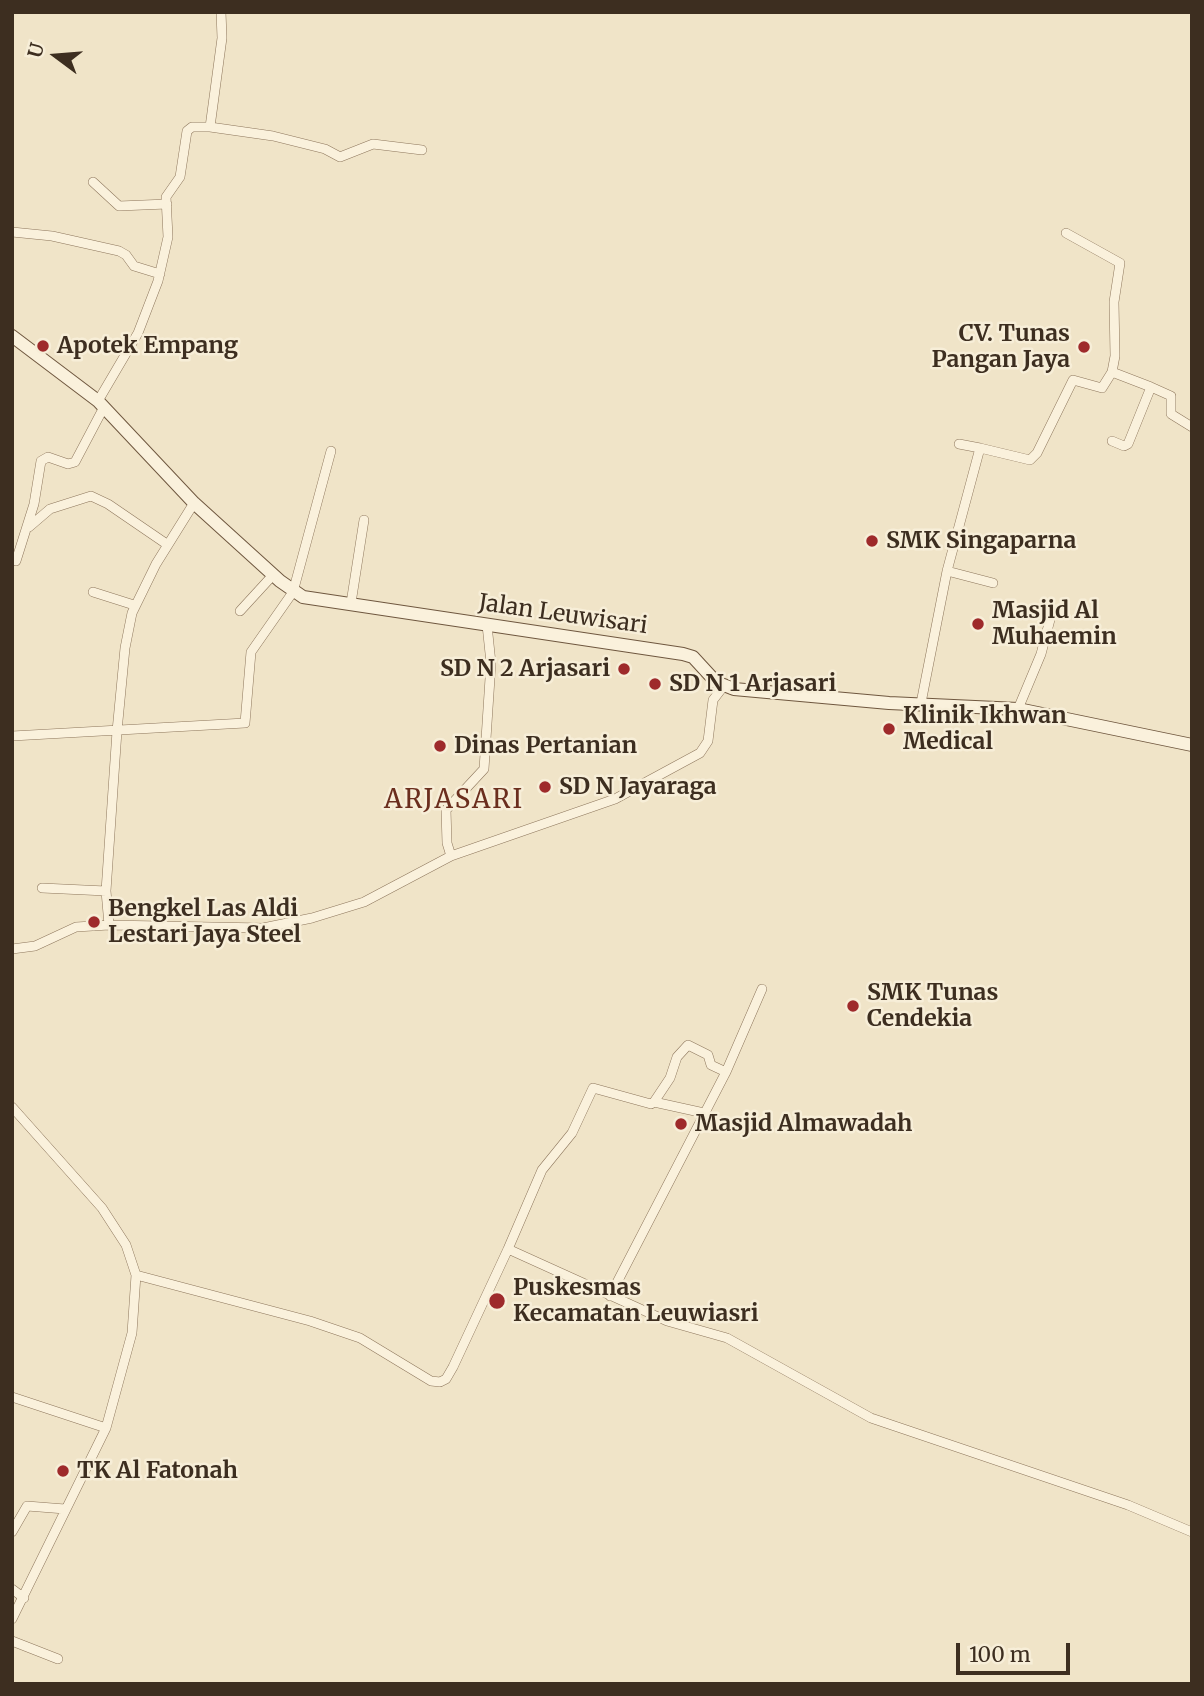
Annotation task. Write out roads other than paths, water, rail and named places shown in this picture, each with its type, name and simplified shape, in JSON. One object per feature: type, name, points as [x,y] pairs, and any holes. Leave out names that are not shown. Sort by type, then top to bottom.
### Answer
[{"type":"main road","name":"Jalan Leuwisari","points":[[12,336],[101,404],[194,503],[293,592],[308,598],[690,655],[723,687]]},
{"type":"main road","points":[[723,687],[810,698],[1018,709],[1192,745]]},
{"type":"street","points":[[210,127],[222,38],[221,12]]},
{"type":"street","points":[[16,561],[28,528],[41,461],[48,457],[68,464],[77,460],[101,404],[138,332],[160,274],[168,237],[168,191],[180,177],[187,131],[192,127],[210,127],[273,136],[325,149],[340,157],[373,144],[422,150]]},
{"type":"street","points":[[93,182],[119,206],[167,204]]},
{"type":"street","points":[[12,232],[52,236],[121,252],[134,266],[160,274]]},
{"type":"street","points":[[959,444],[1031,460],[1073,380],[1102,388],[1112,372],[1115,356],[1114,302],[1120,263],[1066,233]]},
{"type":"street","points":[[1112,372],[1171,396],[1169,411],[1179,422],[1192,427]]},
{"type":"street","points":[[1112,441],[1124,446],[1128,444],[1151,387]]},
{"type":"street","points":[[921,703],[947,571],[980,448]]},
{"type":"street","points":[[12,736],[245,723],[251,652],[293,592],[331,451]]},
{"type":"street","points":[[28,528],[50,509],[91,496],[168,545]]},
{"type":"street","points":[[109,925],[106,891],[125,648],[134,606],[194,503]]},
{"type":"street","points":[[351,603],[364,520]]},
{"type":"street","points":[[947,571],[993,583]]},
{"type":"street","points":[[240,611],[273,575]]},
{"type":"street","points":[[93,592],[134,606]]},
{"type":"street","points":[[1018,709],[1041,654],[1052,612]]},
{"type":"street","points":[[451,856],[447,843],[446,810],[484,769],[491,663],[487,625]]},
{"type":"street","points":[[12,949],[34,946],[76,927],[276,926],[364,902],[451,856],[615,799],[701,753],[708,741],[713,700],[723,687]]},
{"type":"street","points":[[42,888],[106,891]]},
{"type":"street","points":[[610,1296],[726,1072],[762,989]]},
{"type":"street","points":[[654,1102],[670,1078],[677,1057],[688,1045],[708,1055],[712,1065],[726,1072]]},
{"type":"street","points":[[136,1275],[310,1321],[360,1338],[431,1381],[440,1382],[446,1379],[453,1367],[542,1170],[572,1133],[593,1088],[704,1113]]},
{"type":"street","points":[[12,1107],[107,1216],[126,1245],[136,1275],[132,1333],[107,1428],[12,1619]]},
{"type":"street","points":[[508,1250],[667,1321],[727,1338],[871,1418],[1128,1504],[1192,1532]]},
{"type":"street","points":[[12,1396],[107,1428]]},
{"type":"street","points":[[12,1532],[27,1506],[65,1509]]},
{"type":"street","points":[[12,1589],[24,1598]]},
{"type":"street","points":[[12,1641],[58,1659]]},
{"type":"place","name":"Apotek Empang","points":[[43,346]]},
{"type":"place","name":"CV. Tunas Pangan Jaya","points":[[1084,347]]},
{"type":"place","name":"SMK Singaparna","points":[[872,541]]},
{"type":"place","name":"Masjid Al Muhaemin","points":[[978,624]]},
{"type":"place","name":"SD N 2 Arjasari","points":[[624,669]]},
{"type":"place","name":"SD N 1 Arjasari","points":[[655,684]]},
{"type":"place","name":"Klinik Ikhwan Medical","points":[[889,729]]},
{"type":"place","name":"Dinas Pertanian","points":[[440,746]]},
{"type":"place","name":"SD N Jayaraga","points":[[545,787]]},
{"type":"place","name":"Bengkel Las Aldi Lestari Jaya Steel","points":[[94,922]]},
{"type":"place","name":"SMK Tunas Cendekia","points":[[853,1006]]},
{"type":"place","name":"Masjid Almawadah","points":[[681,1124]]},
{"type":"place","name":"Puskesmas Kecamatan Leuwiasri","points":[[497,1301]]},
{"type":"place","name":"TK Al Fatonah","points":[[63,1471]]},
{"type":"district","name":"ARJASARI","points":[[454,801]]}]
